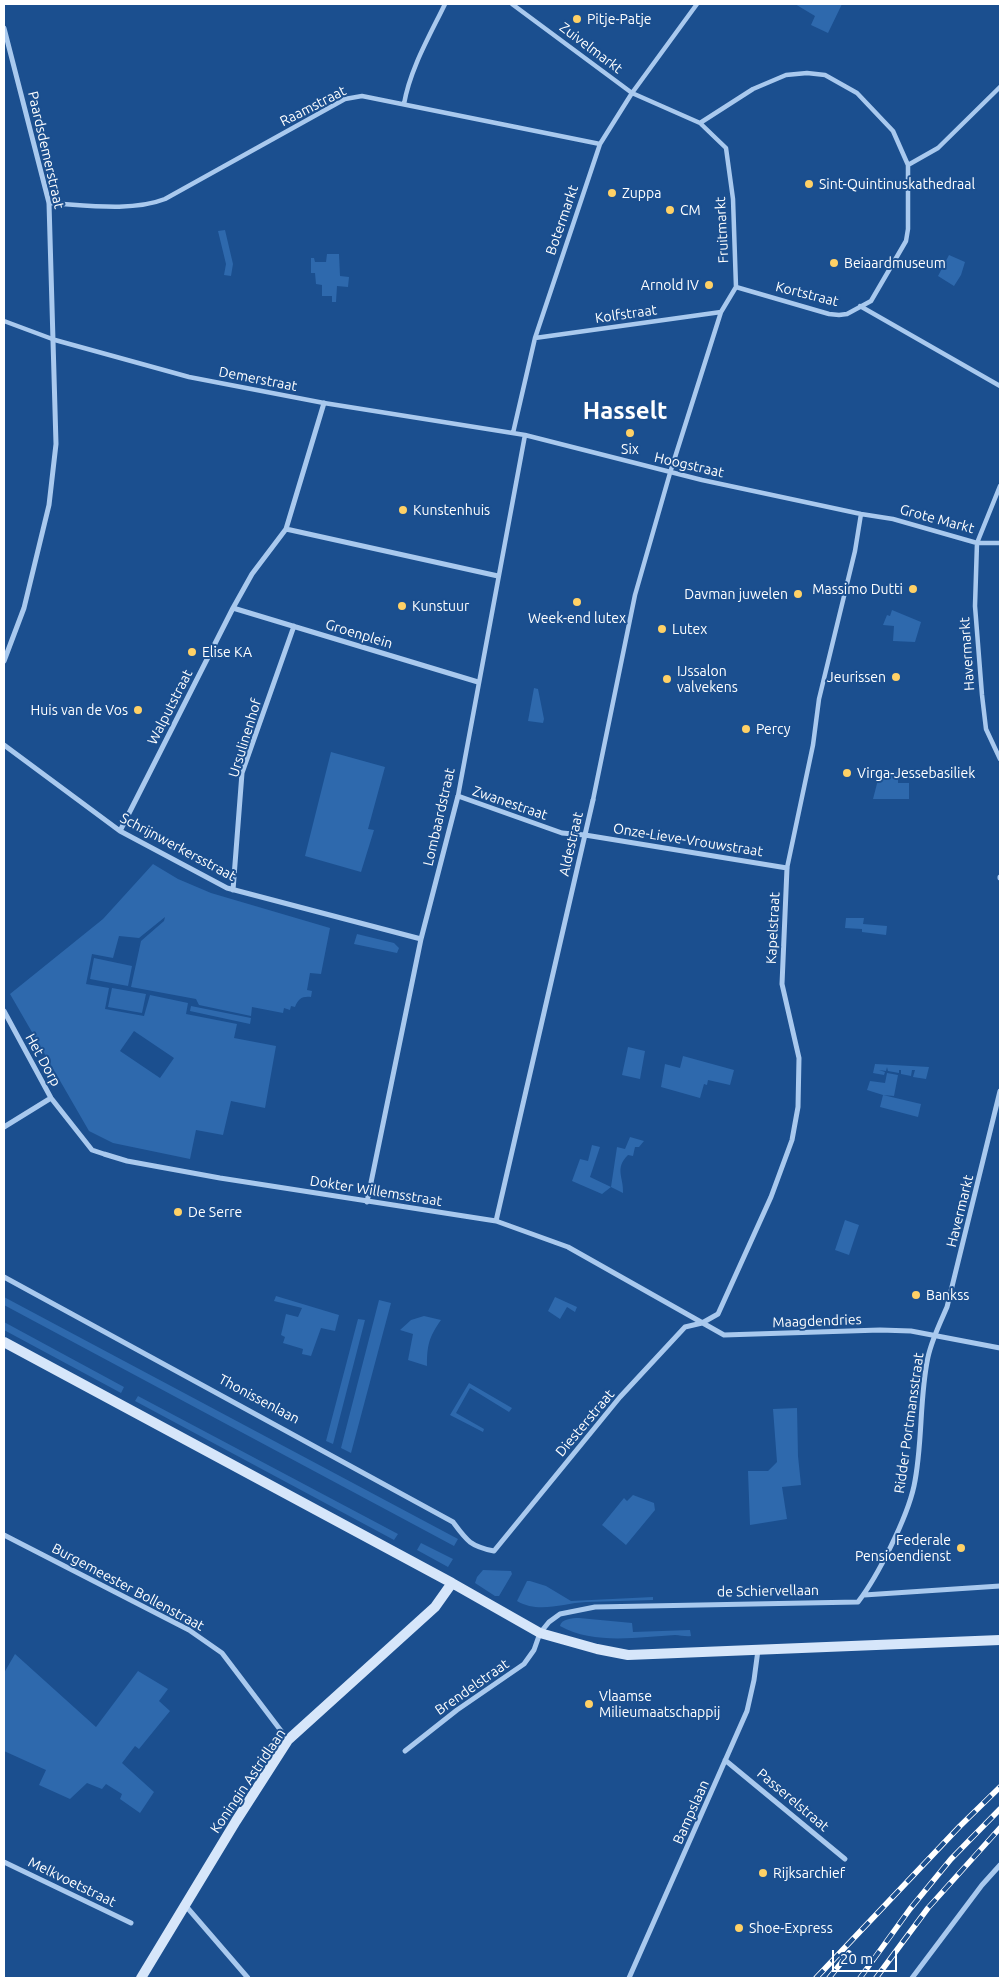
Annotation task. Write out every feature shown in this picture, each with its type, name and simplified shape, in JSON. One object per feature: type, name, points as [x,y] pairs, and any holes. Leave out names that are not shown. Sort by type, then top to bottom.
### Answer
[{"type":"main road","points":[[4,1342],[452,1583],[540,1633],[596,1649],[628,1655],[1000,1640]]},
{"type":"main road","name":"Koningin Astridlaan","points":[[141,1978],[236,1821],[288,1740],[435,1608],[452,1583]]},
{"type":"street","points":[[404,104],[424,48],[445,4]]},
{"type":"street","name":"Zuivelmarkt","points":[[512,4],[632,93]]},
{"type":"street","name":"Botermarkt","points":[[513,433],[534,338],[600,144],[632,93],[697,4]]},
{"type":"street","name":"Paardsdemerstraat","points":[[4,28],[49,203],[55,340],[56,444],[49,505],[24,608],[4,661]]},
{"type":"street","points":[[632,93],[700,123],[753,89],[786,75],[807,73],[825,75],[857,93],[893,131],[908,165],[908,229],[906,241],[871,301],[860,306]]},
{"type":"street","points":[[908,165],[938,148],[1000,87]]},
{"type":"street","name":"Raamstraat","points":[[49,203],[112,206],[152,204],[165,199],[345,99],[362,96],[600,144]]},
{"type":"street","name":"Fruitmarkt","points":[[700,123],[726,148],[733,199],[736,287]]},
{"type":"street","points":[[670,473],[721,312],[736,287]]},
{"type":"street","name":"Kortstraat","points":[[736,287],[829,314],[848,314],[856,311],[860,306]]},
{"type":"street","points":[[860,306],[1000,386]]},
{"type":"street","name":"Kolfstraat","points":[[534,338],[721,312]]},
{"type":"street","name":"Demerstraat","points":[[4,321],[55,340],[189,377],[324,403],[513,433]]},
{"type":"street","name":"Walputstraat","points":[[120,831],[233,608],[252,574],[286,529],[324,403]]},
{"type":"street","name":"Hoogstraat","points":[[513,433],[670,473],[861,514]]},
{"type":"street","name":"Lombaardstraat","points":[[368,1202],[421,939],[458,796],[525,436]]},
{"type":"street","name":"Aldestraat","points":[[496,1221],[593,800],[635,595],[670,473]]},
{"type":"street","name":"Grote Markt","points":[[861,514],[893,519],[977,543],[1000,486]]},
{"type":"street","name":"Kapelstraat","points":[[702,1323],[718,1314],[771,1196],[792,1140],[798,1107],[799,1058],[782,984],[788,868],[813,745],[819,699],[855,551],[861,514]]},
{"type":"street","points":[[286,529],[498,576]]},
{"type":"street","points":[[977,543],[1000,543]]},
{"type":"street","name":"Havermarkt","points":[[977,543],[975,606],[982,695],[986,729],[1000,760]]},
{"type":"street","name":"Groenplein","points":[[233,608],[478,682]]},
{"type":"street","name":"Ursulinenhof","points":[[233,890],[242,773],[294,626]]},
{"type":"street","name":"Schrijnwerkersstraat","points":[[4,746],[120,831],[233,890],[421,939]]},
{"type":"street","name":"Zwanestraat","points":[[458,796],[562,833],[585,835]]},
{"type":"street","name":"Onze-Lieve-Vrouwstraat","points":[[585,835],[788,868]]},
{"type":"street","name":"Het Dorp","points":[[4,1011],[51,1098],[4,1127]]},
{"type":"street","name":"Havermarkt","points":[[935,1335],[947,1307],[1000,1091]]},
{"type":"street","name":"Dokter Willemsstraat","points":[[51,1098],[92,1150],[126,1160],[220,1178],[496,1221],[568,1247],[702,1323]]},
{"type":"street","name":"Thonissenlaan","points":[[4,1277],[453,1522],[468,1542],[476,1547],[494,1551]]},
{"type":"street","name":"Maagdendries","points":[[702,1323],[724,1335],[880,1330],[911,1331],[1000,1348]]},
{"type":"street","name":"Diesterstraat","points":[[494,1551],[620,1398],[672,1341],[685,1327],[702,1323]]},
{"type":"street","name":"Ridder Portmansstraat","points":[[864,1595],[888,1551],[905,1513],[914,1486],[928,1358],[935,1335]]},
{"type":"street","name":"Burgemeester Bollenstraat","points":[[4,1535],[189,1630],[222,1653],[288,1740]]},
{"type":"street","name":"de Schiervellaan","points":[[540,1633],[549,1622],[560,1614],[596,1607],[858,1602],[864,1595],[1000,1586]]},
{"type":"street","name":"Brendelstraat","points":[[405,1751],[457,1710],[524,1664],[534,1650],[540,1633]]},
{"type":"street","name":"Bampslaan","points":[[629,1978],[747,1711],[758,1650]]},
{"type":"street","name":"Passerelstraat","points":[[726,1760],[845,1859]]},
{"type":"street","name":"Melkvoetstraat","points":[[4,1862],[131,1923]]},
{"type":"street","points":[[912,1978],[982,1885],[1000,1865]]},
{"type":"street","points":[[186,1905],[248,1978]]},
{"type":"shaded area","points":[[795,4],[842,4],[828,33],[811,25],[815,16]]},
{"type":"shaded area","points":[[225,230],[233,264],[231,276],[224,275],[226,264],[218,231]]},
{"type":"shaded area","points":[[327,254],[339,254],[340,276],[349,277],[348,287],[337,286],[336,302],[332,302],[332,296],[322,296],[322,285],[316,284],[315,273],[311,273],[311,258],[314,258],[315,262],[326,262]]},
{"type":"shaded area","points":[[949,255],[965,262],[961,275],[954,286],[938,276]]},
{"type":"shaded area","points":[[892,610],[921,622],[915,642],[893,641],[894,626],[883,625],[887,615],[890,616]]},
{"type":"shaded area","points":[[534,688],[538,689],[544,719],[543,723],[528,721]]},
{"type":"shaded area","points":[[331,752],[385,767],[368,829],[374,830],[361,872],[305,856]]},
{"type":"shaded area","points":[[880,772],[898,772],[898,783],[909,783],[909,799],[873,799]]},
{"type":"shaded area","points":[[153,864],[178,879],[211,893],[330,928],[321,974],[310,973],[307,990],[312,991],[311,997],[301,999],[295,1007],[291,1006],[290,1010],[284,1008],[283,1013],[252,1007],[251,1016],[199,1005],[196,999],[131,987],[141,941],[164,921],[165,917],[139,938],[119,936],[113,958],[92,954],[86,984],[109,988],[105,1009],[144,1016],[150,995],[188,1003],[186,1014],[237,1024],[234,1038],[276,1046],[265,1108],[231,1101],[223,1135],[196,1130],[190,1159],[113,1143],[89,1131],[10,994],[103,919]],"holes":[[[134,1031],[174,1058],[160,1078],[120,1051]]]},
{"type":"shaded area","points":[[846,918],[864,918],[863,924],[887,926],[886,935],[862,932],[862,929],[845,928]]},
{"type":"shaded area","points":[[357,934],[394,943],[399,948],[397,953],[354,944]]},
{"type":"shaded area","points":[[94,958],[132,966],[128,986],[90,979]]},
{"type":"shaded area","points":[[112,988],[146,994],[142,1013],[108,1007]]},
{"type":"shaded area","points":[[191,1006],[251,1018],[250,1024],[190,1011]]},
{"type":"shaded area","points":[[628,1047],[645,1051],[640,1079],[622,1075]]},
{"type":"shaded area","points":[[683,1056],[734,1070],[730,1085],[708,1080],[707,1085],[704,1084],[700,1098],[661,1087],[665,1064],[680,1068]]},
{"type":"shaded area","points":[[875,1064],[929,1067],[926,1079],[913,1077],[915,1070],[912,1070],[911,1076],[901,1074],[901,1070],[899,1070],[899,1073],[888,1071],[887,1067],[886,1071],[879,1070],[885,1072],[884,1075],[873,1073]]},
{"type":"shaded area","points":[[887,1073],[898,1075],[894,1096],[867,1090],[870,1081],[885,1083]]},
{"type":"shaded area","points":[[883,1095],[921,1104],[918,1117],[880,1107]]},
{"type":"shaded area","points":[[630,1137],[644,1141],[639,1147],[635,1147],[633,1156],[628,1155],[621,1165],[623,1193],[611,1187],[617,1147],[625,1149]]},
{"type":"shaded area","points":[[592,1145],[600,1147],[590,1177],[611,1187],[602,1194],[572,1181],[580,1159],[588,1161]]},
{"type":"shaded area","points":[[845,1220],[859,1225],[849,1255],[835,1250]]},
{"type":"shaded area","points":[[276,1296],[339,1315],[335,1331],[321,1328],[311,1356],[302,1354],[303,1349],[283,1343],[285,1337],[281,1335],[286,1314],[298,1317],[302,1308],[274,1301]]},
{"type":"shaded area","points":[[4,1297],[458,1539],[454,1546],[4,1305]]},
{"type":"shaded area","points":[[555,1297],[577,1307],[575,1312],[567,1307],[560,1319],[548,1311]]},
{"type":"shaded area","points":[[379,1300],[391,1303],[351,1453],[341,1448]]},
{"type":"shaded area","points":[[424,1316],[441,1320],[429,1341],[427,1366],[408,1360],[413,1334],[400,1330],[411,1320]]},
{"type":"shaded area","points":[[358,1319],[365,1320],[333,1444],[326,1441]]},
{"type":"shaded area","points":[[4,1322],[124,1387],[121,1393],[4,1330]]},
{"type":"shaded area","points":[[469,1383],[512,1408],[509,1412],[470,1388],[456,1413],[484,1429],[483,1432],[450,1415]]},
{"type":"shaded area","points":[[138,1396],[398,1534],[394,1540],[135,1401]]},
{"type":"shaded area","points":[[797,1408],[801,1485],[782,1487],[787,1519],[750,1525],[748,1471],[768,1471],[777,1462],[773,1409]]},
{"type":"shaded area","points":[[633,1495],[654,1503],[655,1510],[626,1545],[602,1525],[624,1498],[627,1501]]},
{"type":"shaded area","points":[[421,1543],[453,1559],[448,1567],[417,1550]]},
{"type":"shaded area","points":[[483,1570],[511,1571],[512,1574],[499,1596],[495,1596],[475,1583]]},
{"type":"shaded area","points":[[527,1581],[546,1586],[571,1601],[653,1597],[653,1600],[586,1602],[551,1607],[534,1607],[517,1601]]},
{"type":"shaded area","points":[[579,1618],[632,1623],[633,1632],[690,1630],[691,1636],[601,1638],[573,1632],[560,1626],[565,1620]]},
{"type":"shaded area","points":[[15,1654],[96,1727],[138,1671],[168,1689],[159,1701],[170,1711],[139,1749],[135,1746],[122,1763],[154,1792],[140,1813],[120,1799],[122,1794],[106,1784],[102,1789],[87,1783],[70,1799],[39,1785],[46,1770],[4,1751],[4,1673]]},
{"type":"railway","points":[[816,1978],[960,1826],[1000,1787]]},
{"type":"railway","points":[[860,1978],[910,1909],[951,1859],[1000,1809]]},
{"type":"railway","points":[[876,1978],[928,1908],[1000,1828]]},
{"type":"railway","points":[[829,1978],[849,1953]]},
{"type":"place","name":"Pitje-Patje","points":[[577,19]]},
{"type":"place","name":"Sint-Quintinuskathedraal","points":[[809,184]]},
{"type":"place","name":"Zuppa","points":[[612,193]]},
{"type":"place","name":"CM","points":[[670,210]]},
{"type":"place","name":"Beiaardmuseum","points":[[834,263]]},
{"type":"place","name":"Arnold IV","points":[[709,285]]},
{"type":"place","name":"Six","points":[[630,433]]},
{"type":"place","name":"Kunstenhuis","points":[[403,510]]},
{"type":"place","name":"Massimo Dutti","points":[[913,589]]},
{"type":"place","name":"Davman juwelen","points":[[798,594]]},
{"type":"place","name":"Week-end lutex","points":[[577,602]]},
{"type":"place","name":"Kunstuur","points":[[402,606]]},
{"type":"place","name":"Lutex","points":[[662,629]]},
{"type":"place","name":"Elise KA","points":[[192,652]]},
{"type":"place","name":"Jeurissen","points":[[896,677]]},
{"type":"place","name":"IJssalon valvekens","points":[[667,679]]},
{"type":"place","name":"Huis van de Vos","points":[[138,710]]},
{"type":"place","name":"Percy","points":[[746,729]]},
{"type":"place","name":"Virga-Jessebasiliek","points":[[847,773]]},
{"type":"place","name":"De Serre","points":[[178,1212]]},
{"type":"place","name":"Bankss","points":[[916,1295]]},
{"type":"place","name":"Federale Pensioendienst","points":[[961,1548]]},
{"type":"place","name":"Vlaamse Milieumaatschappij","points":[[589,1704]]},
{"type":"place","name":"Rijksarchief","points":[[763,1873]]},
{"type":"place","name":"Shoe-Express","points":[[739,1928]]},
{"type":"district","name":"Hasselt","points":[[625,411]]}]
